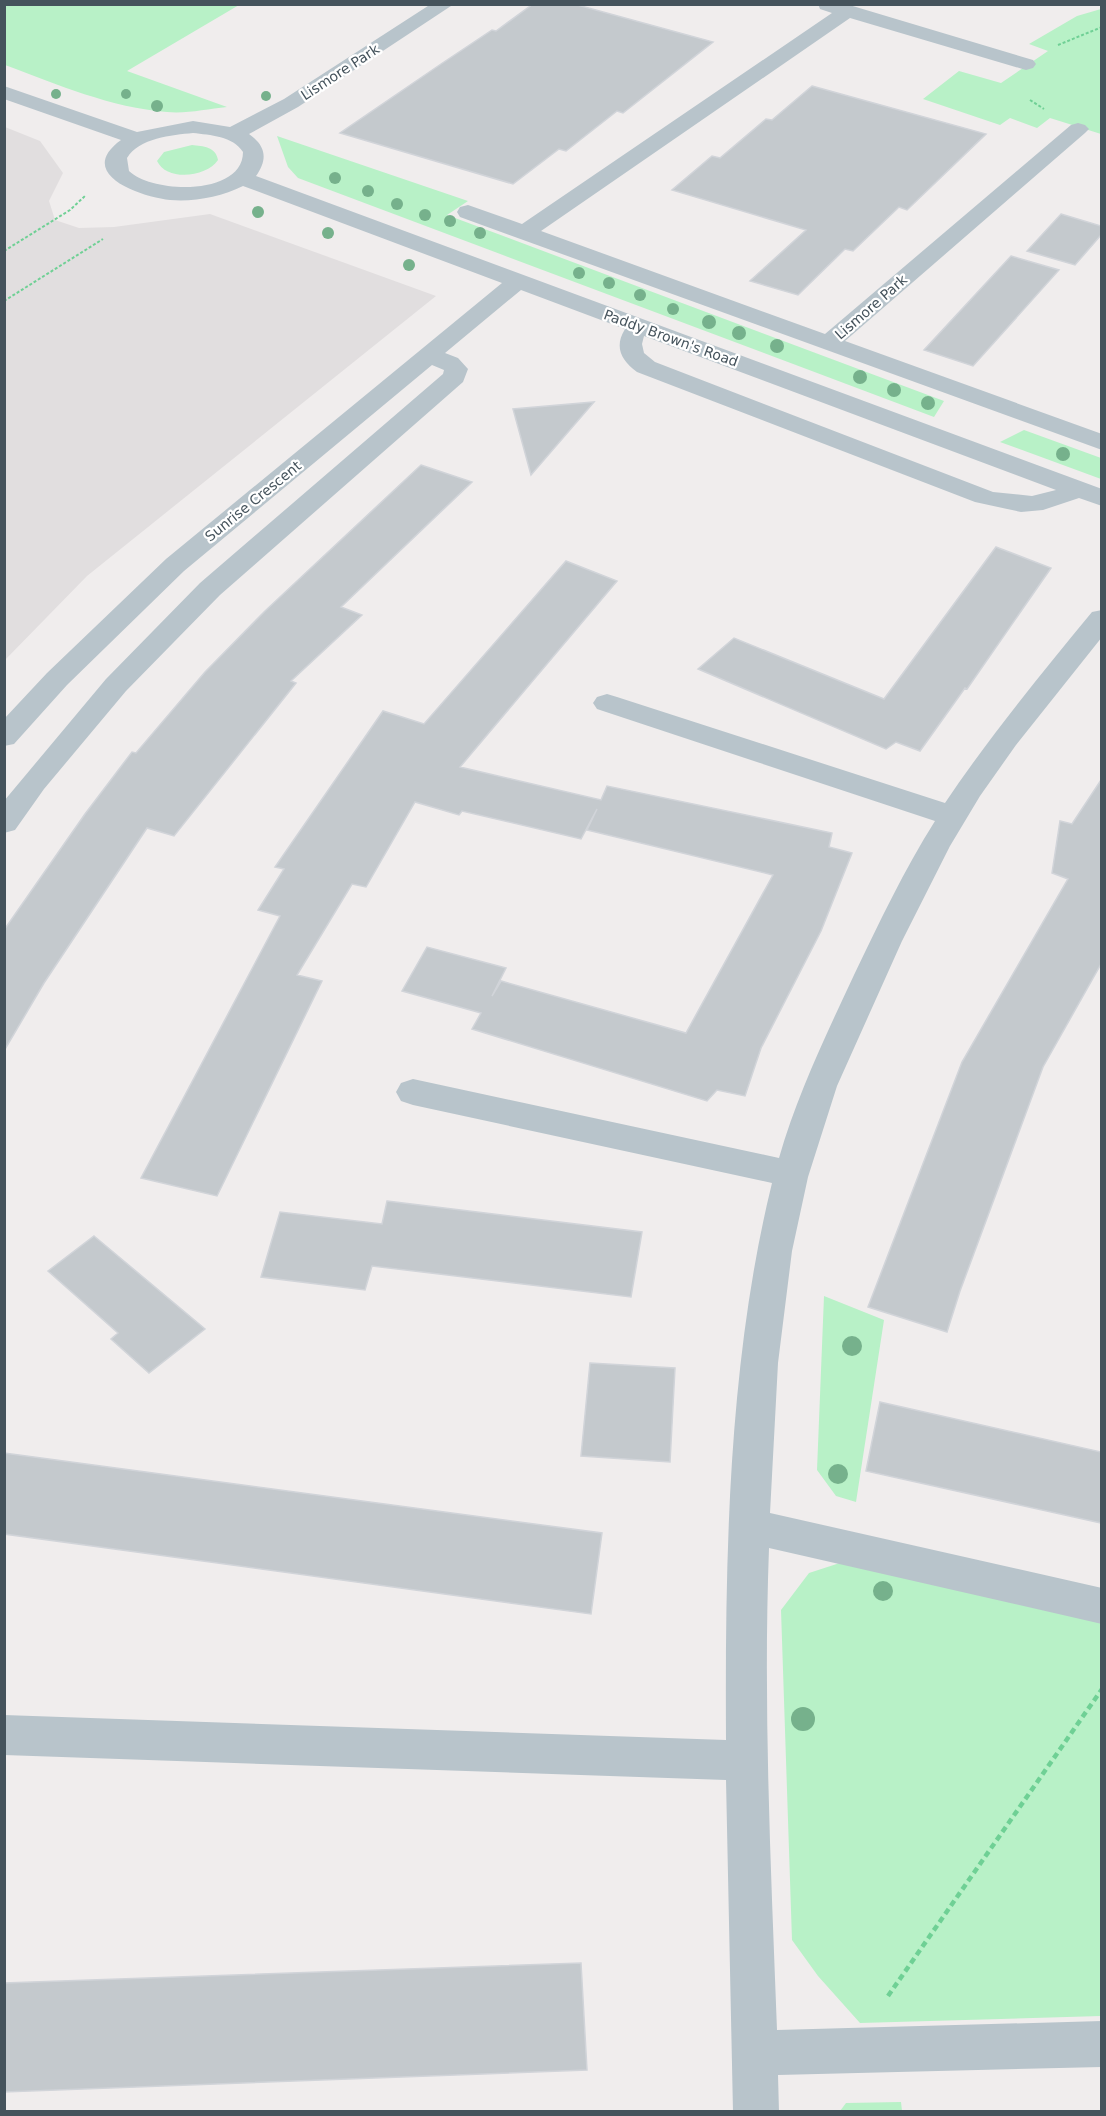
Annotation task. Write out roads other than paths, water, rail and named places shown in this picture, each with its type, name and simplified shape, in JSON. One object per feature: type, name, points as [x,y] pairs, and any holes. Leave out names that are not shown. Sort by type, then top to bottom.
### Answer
[{"type":"street","name":"Lismore Park","points":[[233,134],[291,103],[445,4]]},
{"type":"street","points":[[825,4],[1026,64]]},
{"type":"street","points":[[525,232],[847,11]]},
{"type":"street","points":[[4,92],[138,139]]},
{"type":"street","points":[[193,127],[233,134],[253,149],[255,159],[250,169],[241,178],[210,190],[172,194],[139,187],[124,180],[117,170],[117,159],[124,148],[138,139],[153,133],[193,127]]},
{"type":"street","name":"Lismore Park","points":[[1078,129],[829,343],[977,424],[1101,443]]},
{"type":"street","name":"Paddy Brown's Road","points":[[241,178],[638,326],[977,424],[1090,494]]},
{"type":"street","points":[[468,212],[829,343]]},
{"type":"street","name":"Sunrise Crescent","points":[[4,737],[71,664],[175,565],[518,282]]},
{"type":"street","points":[[638,326],[629,343],[630,352],[635,360],[646,367],[984,497],[1014,504],[1041,504],[1090,494]]},
{"type":"street","points":[[4,823],[34,782],[116,685],[210,589],[454,377],[456,369],[450,363],[429,356]]},
{"type":"street","points":[[756,2112],[747,1761],[746,1641],[749,1526],[755,1412],[768,1283],[791,1174],[827,1071],[869,977],[913,886],[952,816],[1008,734],[1101,618]]},
{"type":"street","points":[[607,703],[952,816]]},
{"type":"street","points":[[413,1092],[791,1174]]},
{"type":"street","points":[[749,1526],[1101,1605]]},
{"type":"street","points":[[4,1735],[747,1761]]},
{"type":"street","points":[[755,2053],[1101,2044]]}]
